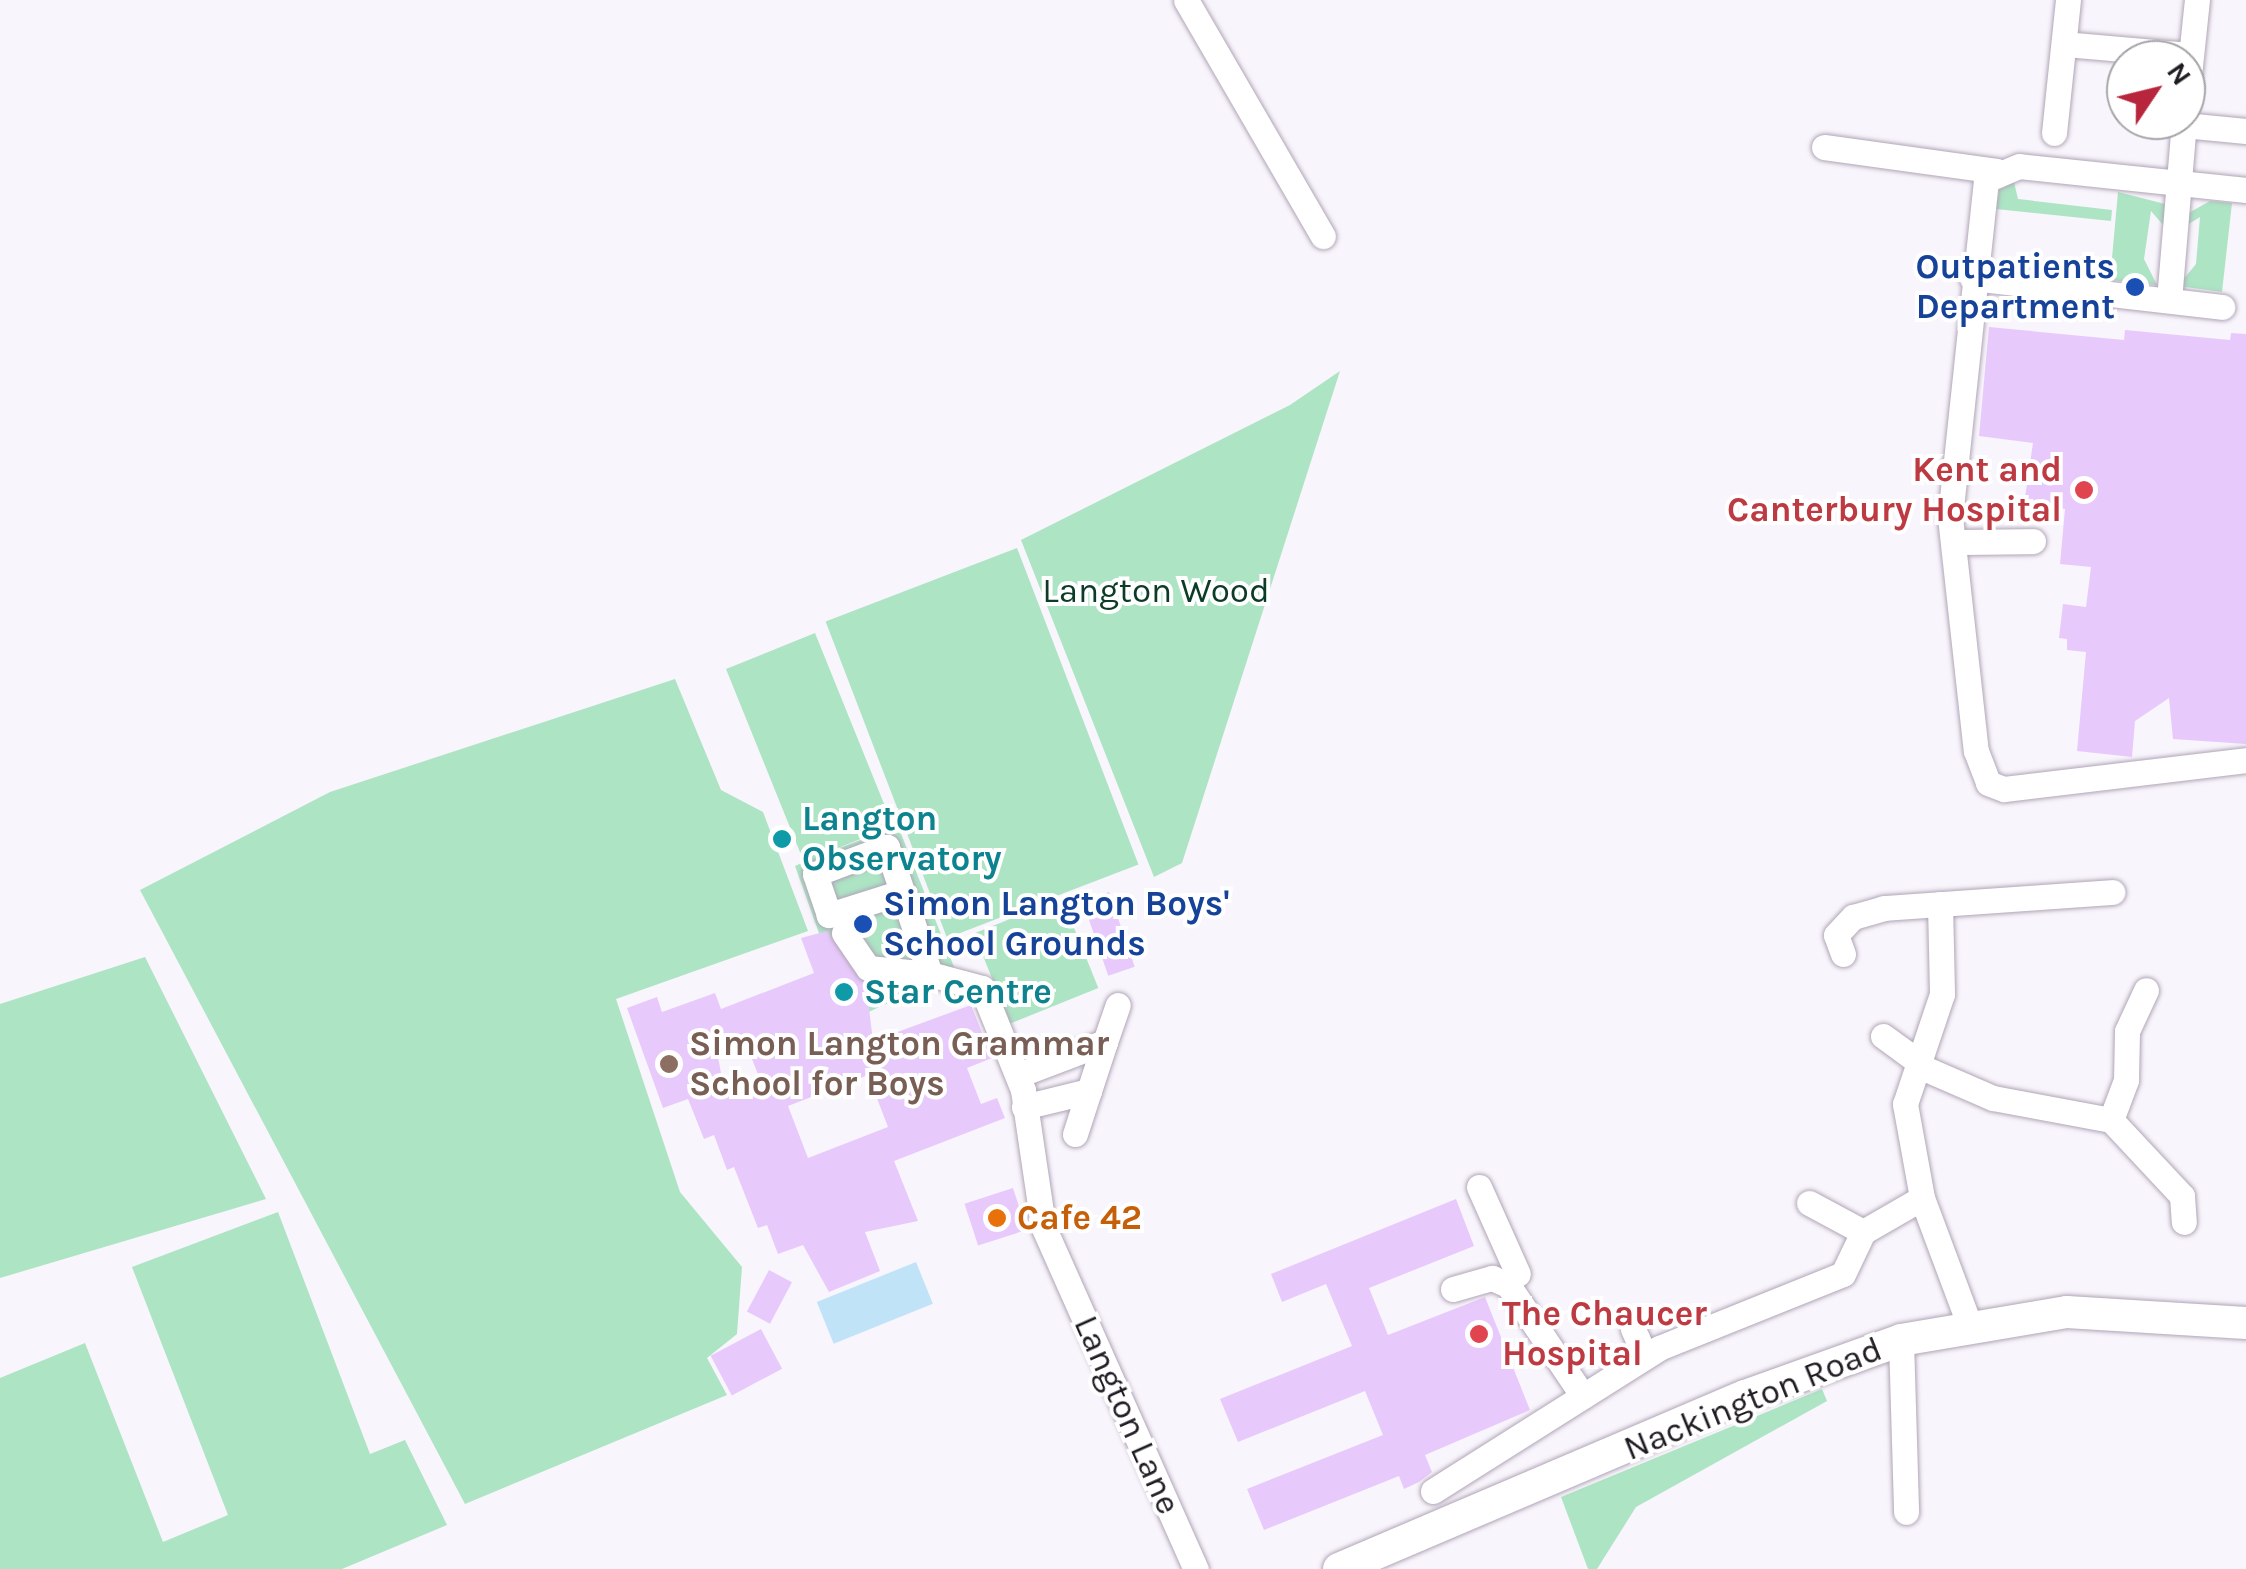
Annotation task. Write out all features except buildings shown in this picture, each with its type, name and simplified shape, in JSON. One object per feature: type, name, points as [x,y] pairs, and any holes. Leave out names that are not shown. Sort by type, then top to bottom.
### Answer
[{"type":"main road","name":"Nackington Road","points":[[1338,1569],[1744,1396],[1902,1340],[1968,1324],[2066,1312],[2246,1323]]},
{"type":"street","points":[[1186,0],[1323,236]]},
{"type":"street","points":[[2054,133],[2068,0]]},
{"type":"street","points":[[2193,40],[2197,0]]},
{"type":"street","points":[[2064,44],[2106,48]]},
{"type":"street","points":[[2206,122],[2246,131]]},
{"type":"street","points":[[2168,300],[2182,140]]},
{"type":"street","points":[[1824,147],[1996,171],[2019,166],[2246,190]]},
{"type":"street","points":[[1996,171],[1983,190],[1972,278],[1954,542],[1976,750],[1988,782],[2004,789],[2246,760]]},
{"type":"street","points":[[1972,278],[2222,306]]},
{"type":"street","points":[[1954,542],[2032,539]]},
{"type":"street","points":[[844,932],[868,968],[930,974],[902,892]]},
{"type":"street","points":[[1843,954],[1836,934],[1853,917],[1940,904],[2112,892]]},
{"type":"street","points":[[1940,904],[1942,994],[1905,1104],[1922,1198],[1968,1324]]},
{"type":"street","name":"Langton Lane","points":[[930,974],[982,988],[1018,1076],[1043,1226],[1196,1569]]},
{"type":"street","points":[[2111,1120],[2126,1080],[2127,1031],[2146,990]]},
{"type":"street","points":[[1075,1134],[1118,1004]]},
{"type":"street","points":[[1883,1036],[1920,1064],[1993,1098],[2111,1120],[2182,1196],[2184,1222]]},
{"type":"street","points":[[1018,1076],[1105,1042]]},
{"type":"street","points":[[1024,1107],[1090,1091]]},
{"type":"street","points":[[1479,1187],[1499,1222],[1517,1276],[1583,1396]]},
{"type":"street","points":[[1433,1491],[1645,1356],[1843,1274],[1863,1232],[1922,1198]]},
{"type":"street","points":[[1809,1203],[1863,1232]]},
{"type":"street","points":[[1453,1289],[1492,1278],[1517,1276]]},
{"type":"street","points":[[1634,1329],[1645,1356]]},
{"type":"street","points":[[1902,1340],[1906,1512]]},
{"type":"green space","points":[[2014,182],[2018,199],[2112,210],[2111,221],[1996,209],[1999,190]]},
{"type":"green space","points":[[2118,192],[2165,204],[2164,226],[2151,211],[2144,259],[2157,285],[2110,280]]},
{"type":"green space","points":[[2210,201],[2232,203],[2222,292],[2178,286],[2196,264],[2200,217],[2184,227],[2185,215]]},
{"type":"green space","name":"Langton Wood","points":[[1340,371],[1182,863],[1154,877],[1021,540],[1290,405]]},
{"type":"green space","points":[[1017,548],[1138,864],[947,938],[826,621]]},
{"type":"green space","points":[[815,633],[893,826],[815,857],[898,826],[956,972],[862,1015],[825,950],[795,866],[804,862],[726,669]]},
{"type":"green space","points":[[675,679],[721,790],[763,812],[808,931],[616,999],[680,1192],[742,1267],[737,1334],[707,1358],[727,1395],[465,1504],[140,890],[330,792]]},
{"type":"green space","points":[[1062,898],[1098,988],[1010,1024],[974,934]]},
{"type":"green space","points":[[145,957],[266,1199],[0,1278],[0,1004]]},
{"type":"green space","points":[[278,1212],[370,1454],[405,1440],[447,1525],[342,1569],[0,1569],[0,1378],[85,1343],[163,1542],[228,1515],[132,1267]]},
{"type":"green space","points":[[1822,1389],[1827,1401],[1636,1507],[1597,1569],[1588,1569],[1561,1497]]},
{"type":"water","points":[[916,1262],[933,1304],[834,1344],[817,1302]]},
{"type":"place","name":"Outpatients Department","points":[[2135,287]]},
{"type":"place","name":"Kent and Canterbury Hospital","points":[[2084,490]]},
{"type":"place","name":"Langton Observatory","points":[[782,839]]},
{"type":"place","name":"Simon Langton Boys' School Grounds","points":[[863,924]]},
{"type":"place","name":"Star Centre","points":[[844,992]]},
{"type":"place","name":"Simon Langton Grammar School for Boys","points":[[669,1064]]},
{"type":"place","name":"Cafe 42","points":[[997,1218]]},
{"type":"place","name":"The Chaucer Hospital","points":[[1479,1334]]}]
